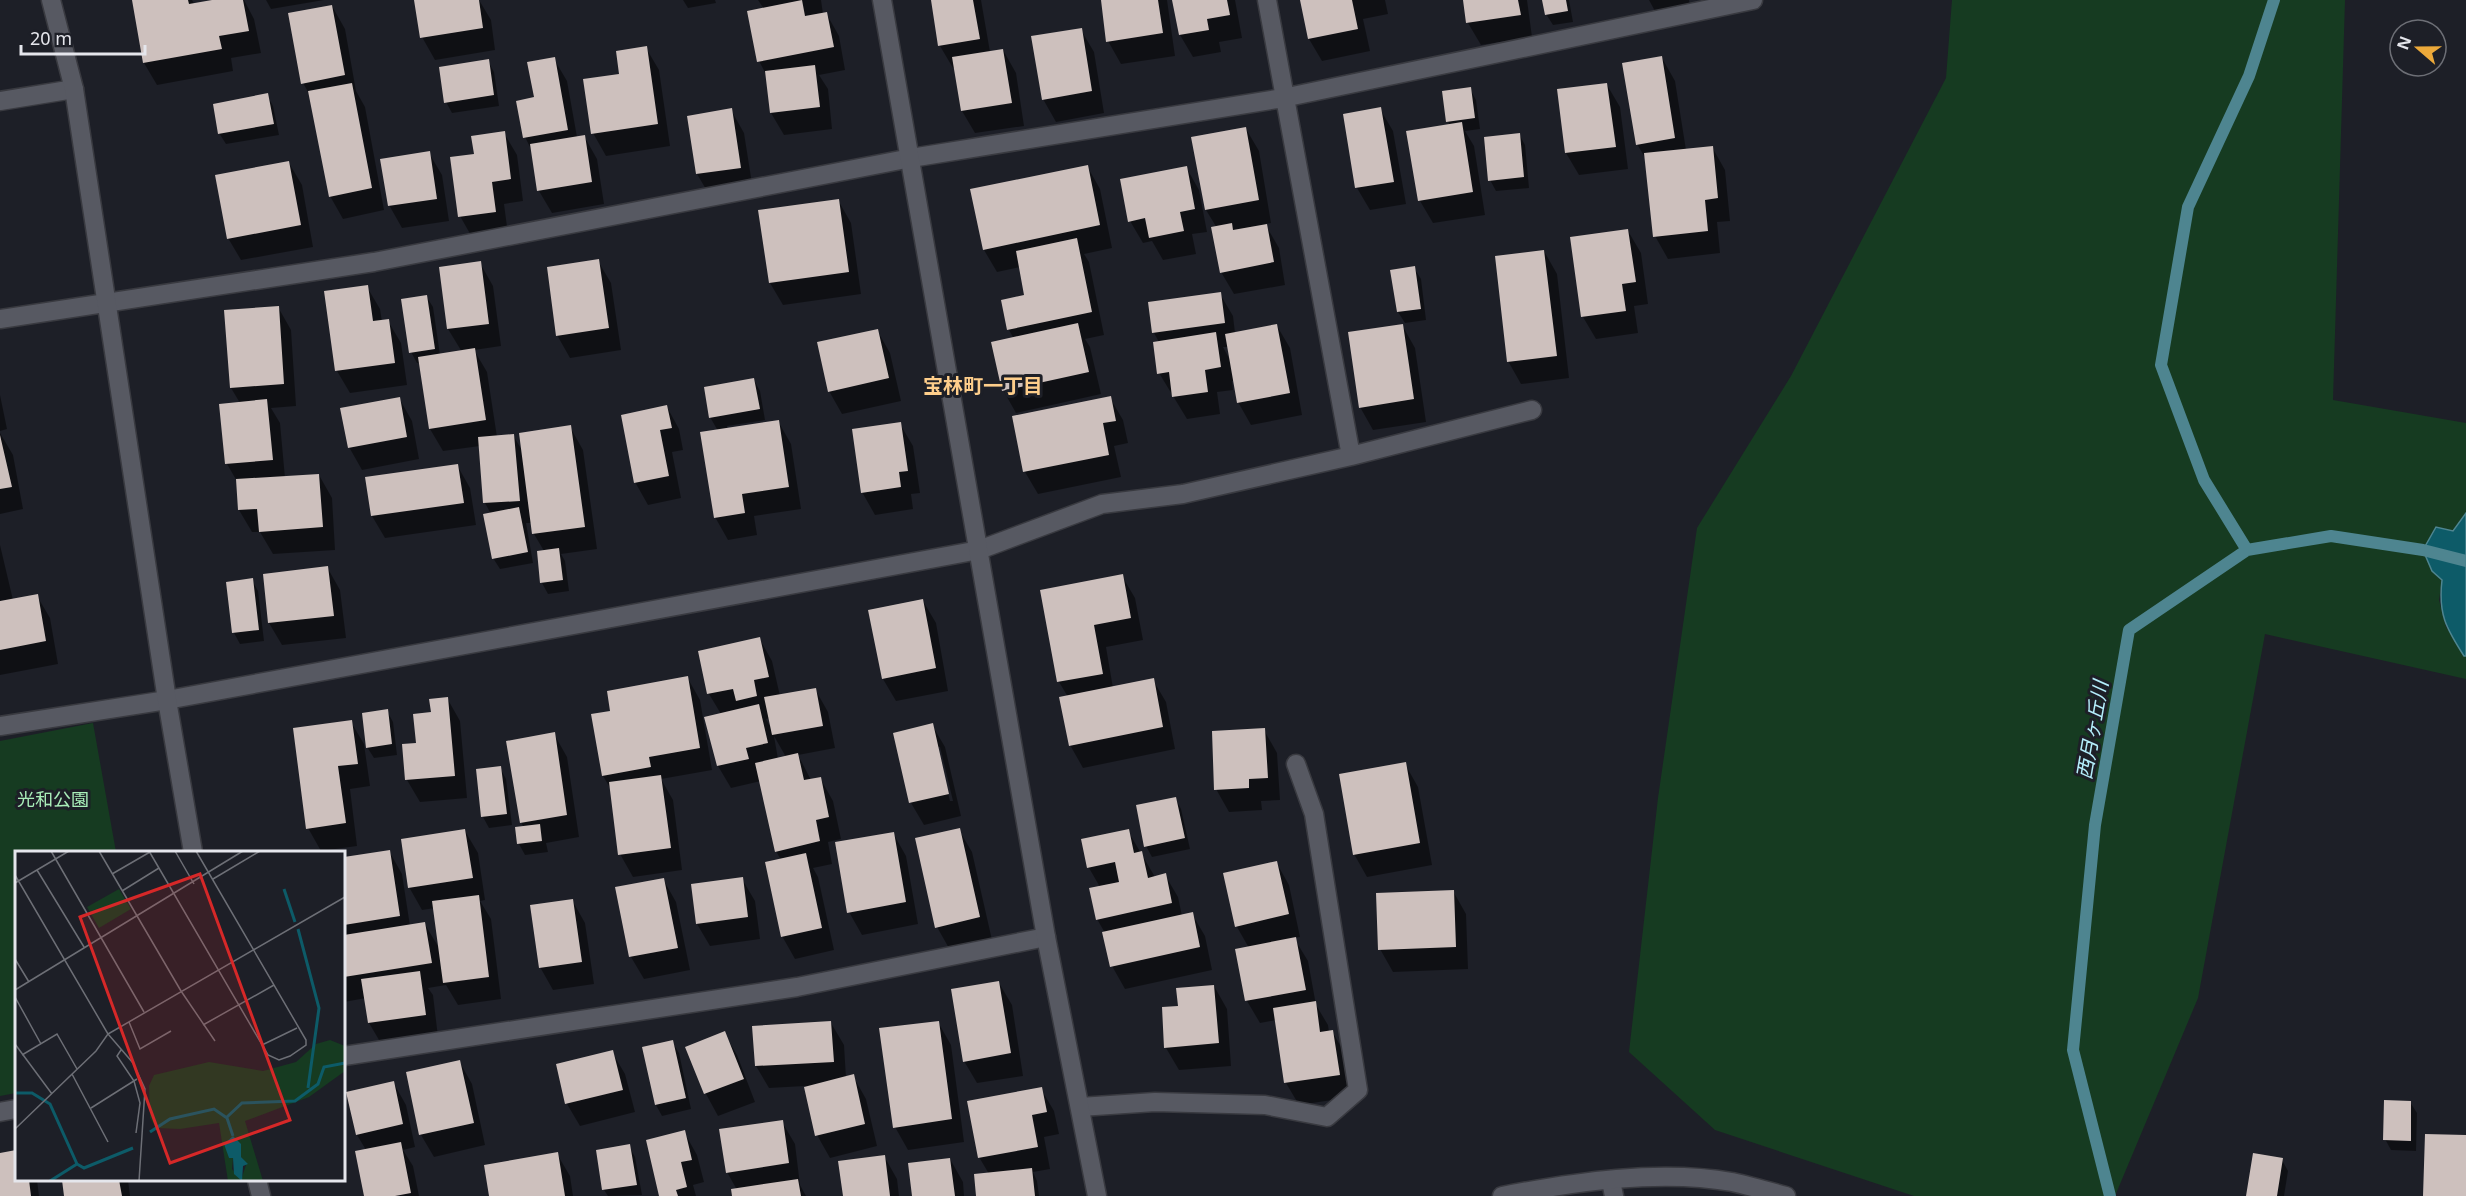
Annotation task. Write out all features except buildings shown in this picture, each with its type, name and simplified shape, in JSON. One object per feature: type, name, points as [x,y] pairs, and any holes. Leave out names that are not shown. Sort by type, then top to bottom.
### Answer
[{"type":"street","points":[[51,0],[74,89],[167,700],[193,851]]},
{"type":"street","points":[[882,0],[1046,937],[1097,1196]]},
{"type":"street","points":[[1267,0],[1283,98],[1351,456]]},
{"type":"street","points":[[0,319],[374,262],[910,158],[1283,98],[1718,4],[1754,0]]},
{"type":"street","points":[[0,101],[74,89]]},
{"type":"street","points":[[0,726],[167,700],[979,550],[1102,504],[1183,494],[1351,456],[1532,410]]},
{"type":"street","points":[[1080,1107],[1155,1102],[1265,1105],[1327,1116],[1358,1090],[1314,814],[1296,764]]},
{"type":"street","points":[[345,1056],[797,987],[1046,937]]},
{"type":"street","points":[[0,1112],[15,1109]]},
{"type":"street","points":[[1502,1196],[1559,1185],[1613,1188],[1670,1177],[1731,1182],[1786,1196]]},
{"type":"street","points":[[257,1181],[261,1196]]},
{"type":"green space","points":[[1952,0],[2345,0],[2333,400],[2466,423],[2466,513],[2452,532],[2432,571],[2442,580],[2439,600],[2446,627],[2466,656],[2466,679],[2265,634],[2198,998],[2115,1196],[1914,1196],[1715,1130],[1629,1052],[1658,798],[1697,528],[1791,376],[1946,78]]},
{"type":"green space","name":"光和公園","points":[[93,723],[116,851],[15,851],[15,1093],[0,1096],[0,741]]},
{"type":"water","points":[[2466,513],[2466,656],[2464,656],[2452,637],[2442,612],[2442,580],[2432,571],[2423,550],[2436,527],[2453,531]]},
{"type":"waterway","points":[[2247,550],[2204,480],[2161,365],[2188,207],[2249,76],[2274,0]]},
{"type":"waterway","name":"西月ヶ丘川","points":[[2110,1196],[2073,1050],[2095,825],[2129,630],[2247,550],[2331,536],[2423,550],[2466,561]]},
{"type":"district","name":"宝林町一丁目","points":[[983,385]]}]
